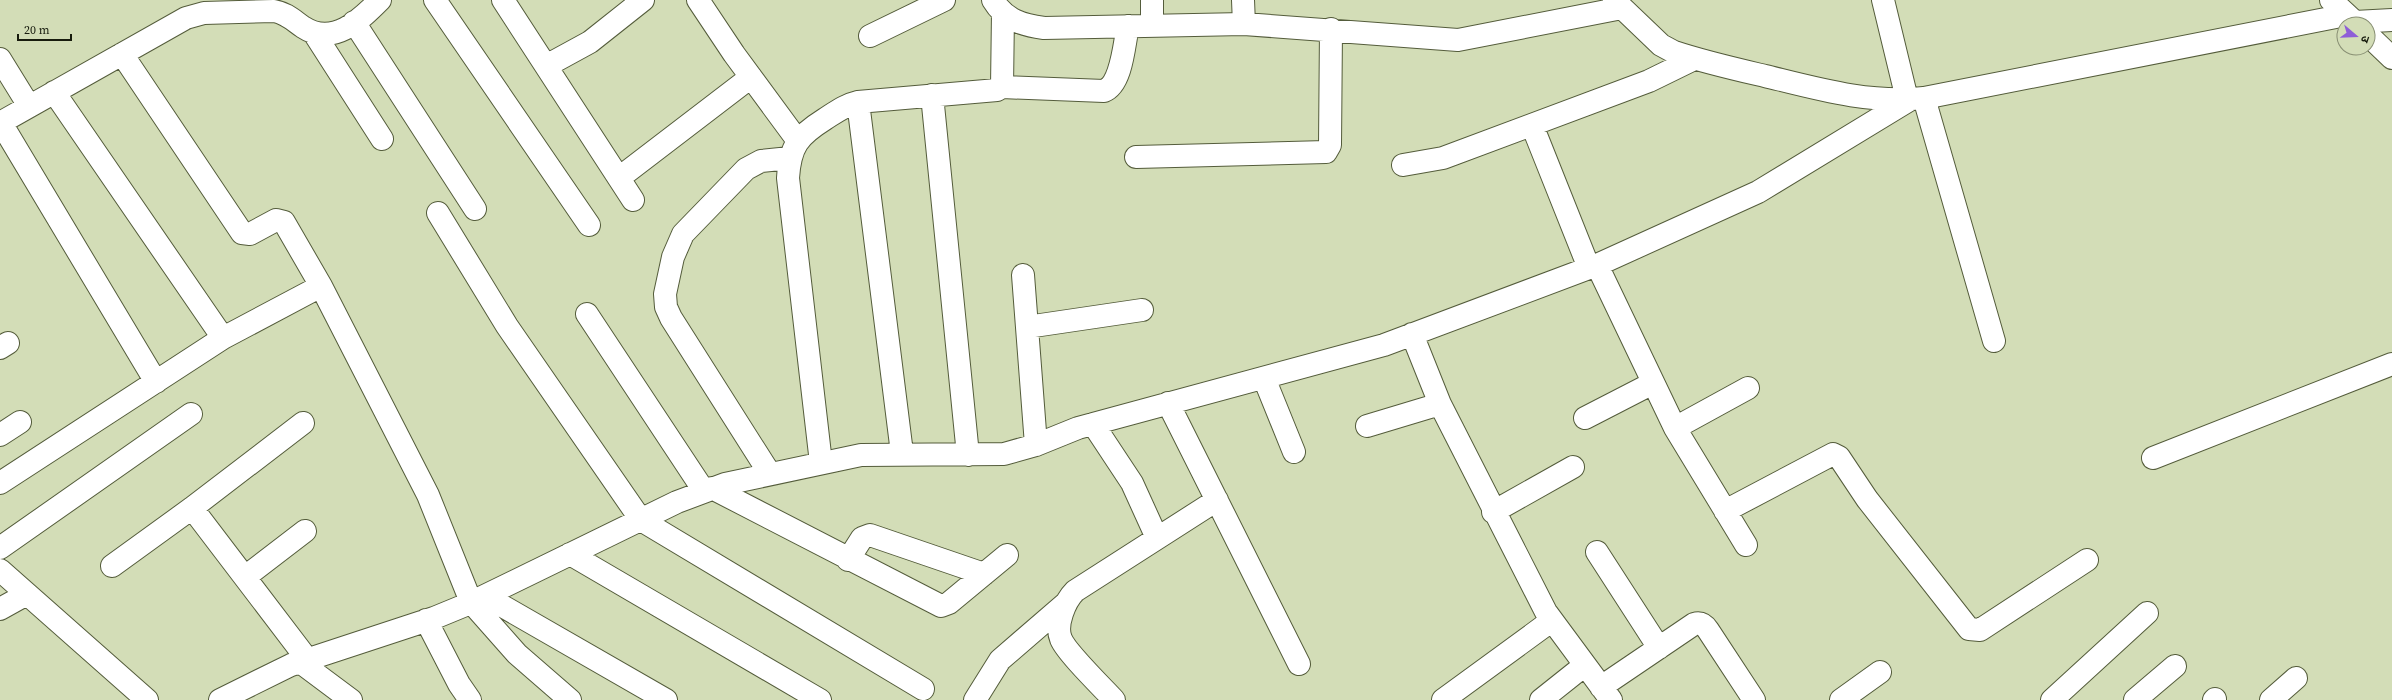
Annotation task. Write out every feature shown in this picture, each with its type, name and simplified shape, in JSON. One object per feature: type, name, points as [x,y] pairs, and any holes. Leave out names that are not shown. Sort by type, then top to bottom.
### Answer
[{"type":"street","points":[[314,33],[329,36],[354,22],[380,0]]},
{"type":"street","points":[[435,0],[589,225]]},
{"type":"street","points":[[503,0],[633,200]]},
{"type":"street","points":[[546,66],[590,42],[643,0]]},
{"type":"street","points":[[698,0],[751,78],[794,150]]},
{"type":"street","points":[[870,36],[944,0]]},
{"type":"street","points":[[1152,0],[1152,26]]},
{"type":"street","points":[[1243,0],[1244,24]]},
{"type":"street","points":[[1883,0],[1994,341]]},
{"type":"street","points":[[2331,0],[2348,16]]},
{"type":"street","points":[[998,7],[1022,25],[1044,28],[1244,24],[1331,29],[1458,40],[1618,4],[1661,45],[1694,59],[1845,95],[1868,99],[1914,99],[2336,28]]},
{"type":"street","points":[[156,382],[0,123],[186,18],[197,6],[274,11],[285,8],[314,33],[382,139]]},
{"type":"street","points":[[998,7],[1002,87]]},
{"type":"street","points":[[2376,22],[2392,20]]},
{"type":"street","points":[[354,22],[475,209]]},
{"type":"street","points":[[821,464],[788,178],[794,150],[804,132],[847,104],[858,102],[997,90],[1002,87],[1104,91],[1109,89],[1116,81],[1128,26]]},
{"type":"street","points":[[1136,157],[1326,152],[1330,145],[1331,29]]},
{"type":"street","points":[[2376,42],[2392,58]]},
{"type":"street","points":[[122,54],[240,230],[246,234],[250,234],[276,220],[284,222],[321,286],[428,495],[478,599],[517,654],[570,700]]},
{"type":"street","points":[[0,59],[29,106]]},
{"type":"street","points":[[1403,165],[1443,158],[1649,81],[1694,59]]},
{"type":"street","points":[[619,178],[751,78]]},
{"type":"street","points":[[54,92],[223,338]]},
{"type":"street","points":[[932,96],[968,454]]},
{"type":"street","points":[[220,700],[303,661],[426,620],[478,599],[641,520],[708,490],[770,474],[861,455],[902,453],[1004,454],[1036,445],[1073,429],[1367,350],[1593,267],[1758,192],[1914,99]]},
{"type":"street","points":[[858,102],[902,453]]},
{"type":"street","points":[[1532,125],[1593,267],[1653,382],[1675,428],[1746,545]]},
{"type":"street","points":[[770,474],[671,318],[666,307],[665,294],[672,257],[683,234],[746,169],[761,161],[794,150]]},
{"type":"street","points":[[438,212],[507,326],[641,520],[924,690]]},
{"type":"street","points":[[1023,275],[1036,445]]},
{"type":"street","points":[[0,484],[223,338],[321,286]]},
{"type":"street","points":[[1027,327],[1142,310]]},
{"type":"street","points":[[587,314],[708,490],[941,606],[949,603],[1007,555]]},
{"type":"street","points":[[1412,334],[1440,404],[1493,512],[1551,621],[1606,693],[1659,648],[1694,624],[1704,625],[1754,700]]},
{"type":"street","points":[[2153,458],[2392,364]]},
{"type":"street","points":[[1264,378],[1294,452]]},
{"type":"street","points":[[1585,418],[1653,382]]},
{"type":"street","points":[[1675,428],[1748,388]]},
{"type":"street","points":[[1168,403],[1299,664]]},
{"type":"street","points":[[1367,426],[1440,404]]},
{"type":"street","points":[[0,548],[191,414]]},
{"type":"street","points":[[0,435],[20,422]]},
{"type":"street","points":[[112,566],[192,508],[303,423]]},
{"type":"street","points":[[1093,424],[1132,483],[1157,538]]},
{"type":"street","points":[[1726,511],[1833,454],[1839,457],[1867,499],[1969,629],[1974,631],[1980,630],[2088,560]]},
{"type":"street","points":[[1493,512],[1573,466]]},
{"type":"street","points":[[975,700],[1000,660],[1066,603],[1075,591],[1217,500]]},
{"type":"street","points":[[192,508],[245,577],[303,661],[351,700]]},
{"type":"street","points":[[245,577],[305,531]]},
{"type":"street","points":[[848,560],[862,538],[870,535],[984,574]]},
{"type":"street","points":[[1597,552],[1659,648]]},
{"type":"street","points":[[570,554],[820,700]]},
{"type":"street","points":[[0,570],[147,700]]},
{"type":"street","points":[[0,609],[27,594]]},
{"type":"street","points":[[478,599],[666,700]]},
{"type":"street","points":[[1066,603],[1060,624],[1061,641],[1114,700]]},
{"type":"street","points":[[2052,700],[2147,613]]},
{"type":"street","points":[[426,620],[459,684],[470,700]]},
{"type":"street","points":[[1443,700],[1551,621]]},
{"type":"street","points":[[1541,700],[1585,665]]},
{"type":"street","points":[[2135,700],[2175,666]]},
{"type":"street","points":[[1841,700],[1880,672]]},
{"type":"street","points":[[2271,700],[2296,678]]}]
